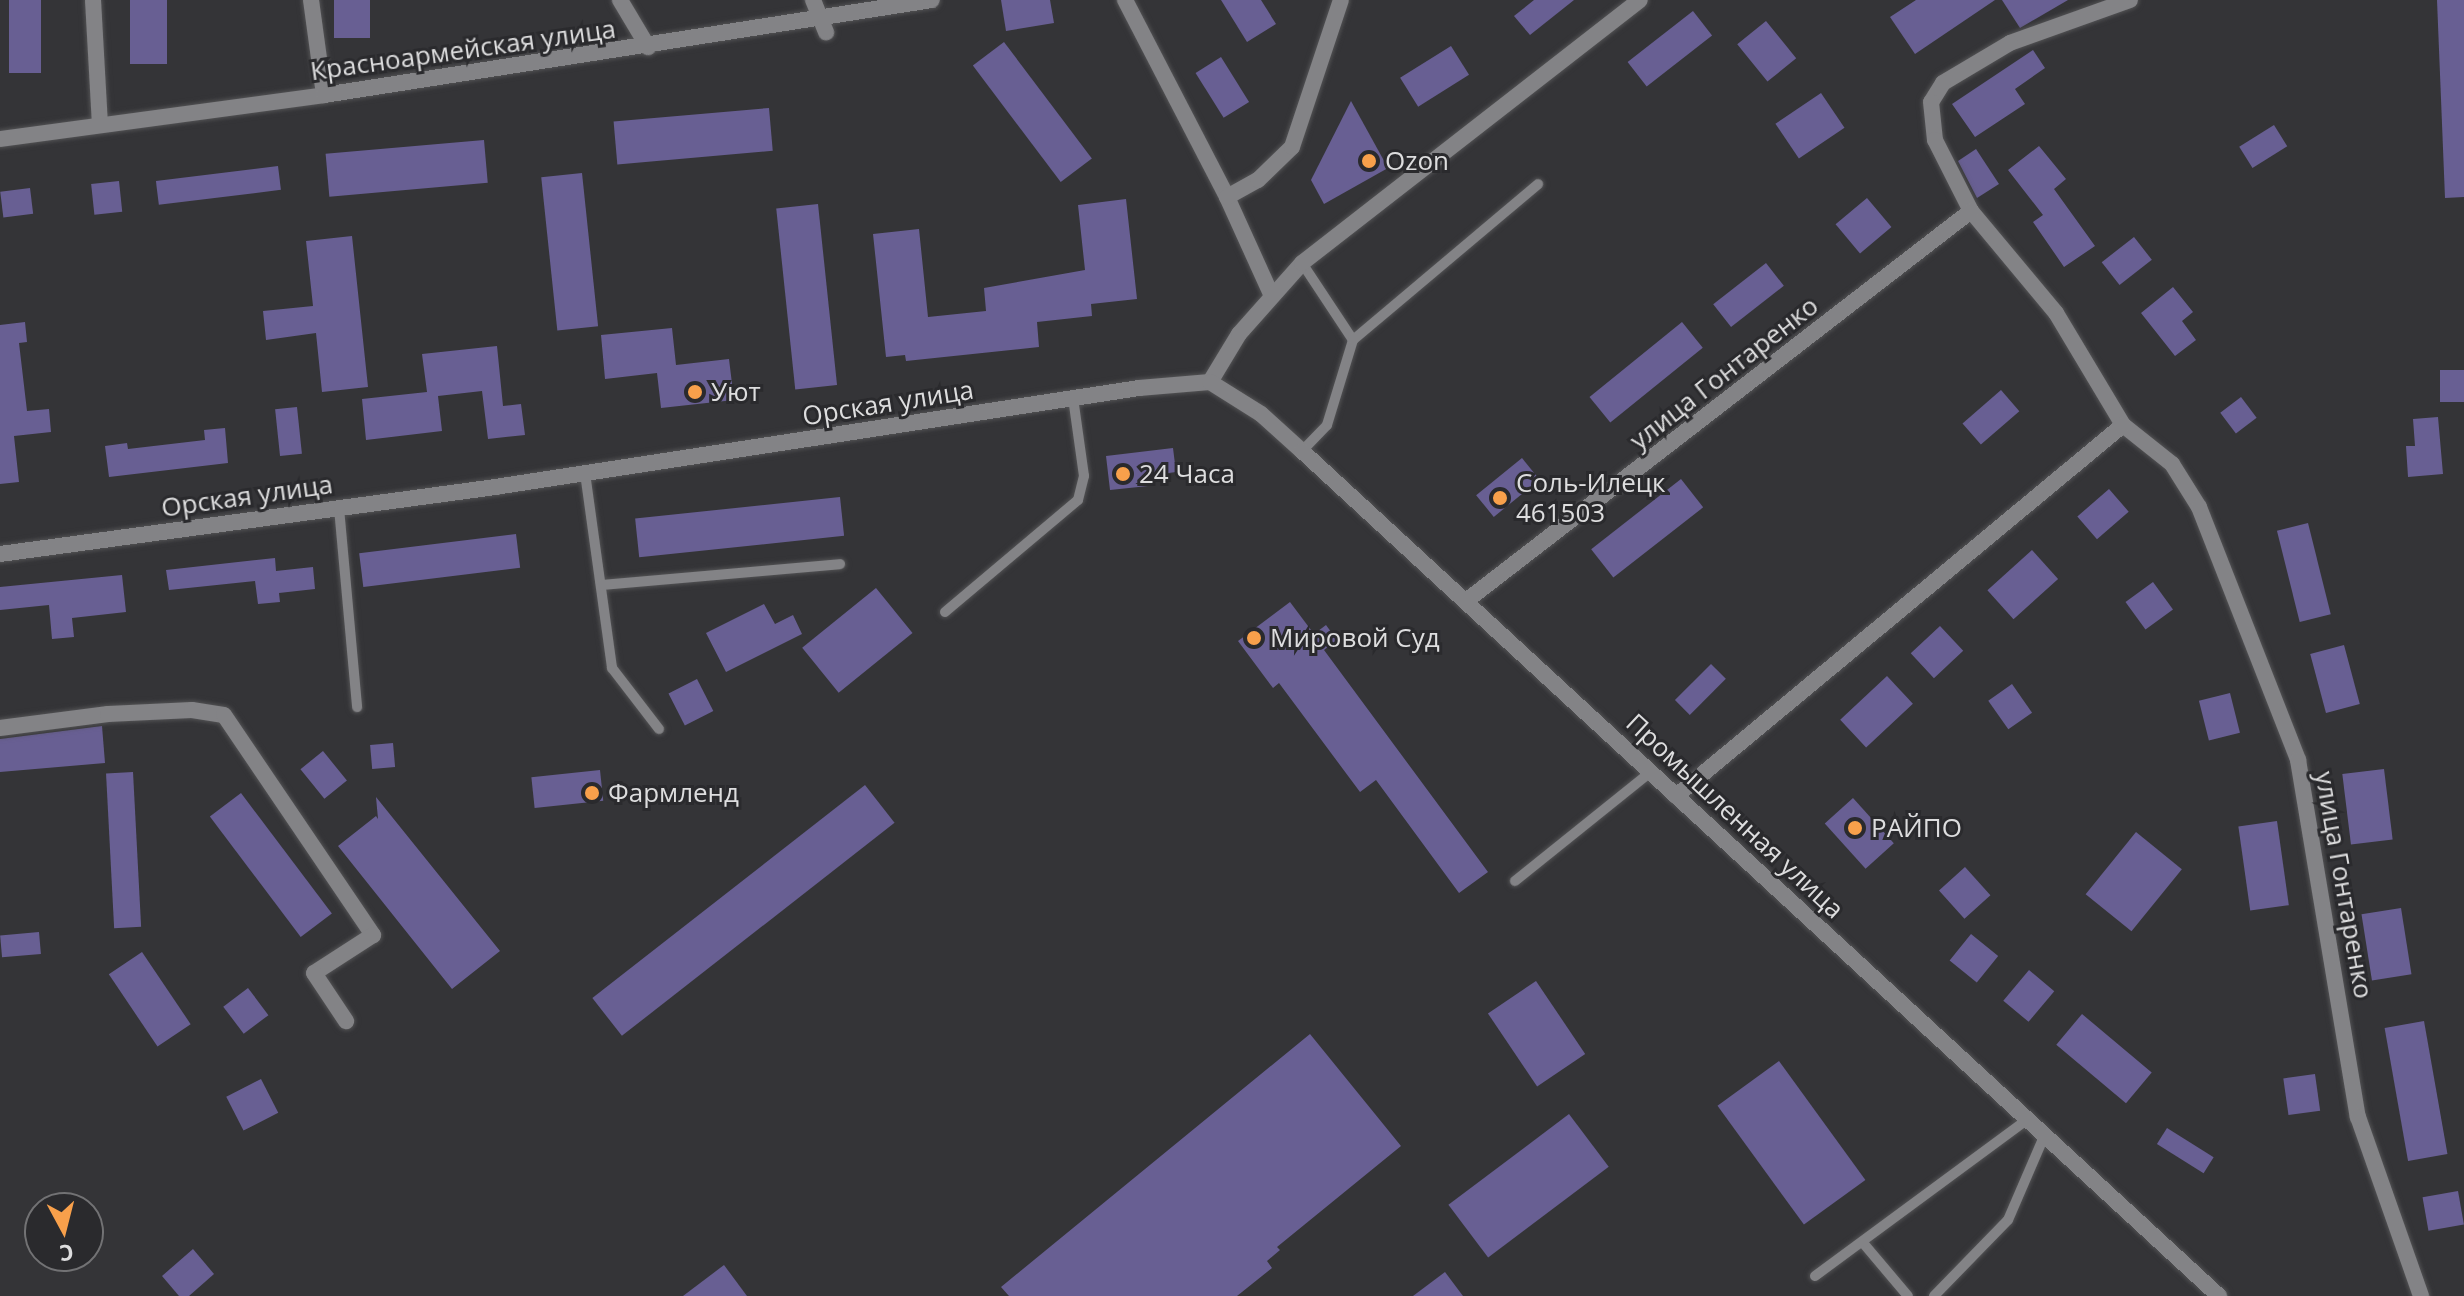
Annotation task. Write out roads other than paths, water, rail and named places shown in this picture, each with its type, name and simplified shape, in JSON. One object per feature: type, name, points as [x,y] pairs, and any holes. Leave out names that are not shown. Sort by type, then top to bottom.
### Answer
[{"type":"street","points":[[93,0],[100,125]]},
{"type":"street","points":[[311,0],[324,95]]},
{"type":"street","points":[[620,0],[648,47]]},
{"type":"street","points":[[813,0],[825,27]]},
{"type":"street","name":"Красноармейская улица","points":[[0,139],[648,47],[825,27],[932,0]]},
{"type":"street","points":[[1125,0],[1227,197],[1271,294]]},
{"type":"street","points":[[1227,197],[1258,180],[1292,147],[1341,0]]},
{"type":"street","points":[[1210,382],[1271,294],[1302,263],[1640,0]]},
{"type":"street","name":"улица Гонтаренко","points":[[2130,0],[2010,43],[1943,83],[1931,102],[1935,140],[1971,211],[2056,313],[2123,425],[2172,464],[2199,507],[2298,760],[2358,1117],[2421,1296]]},
{"type":"street","name":"улица Гонтаренко","points":[[1466,601],[1971,211]]},
{"type":"street","name":"Промышленная улица","points":[[1210,382],[1261,414],[1302,451],[2219,1296]]},
{"type":"street","name":"Орская улица","points":[[0,554],[585,473],[1073,398],[1210,382]]},
{"type":"street","points":[[1676,796],[2123,425]]},
{"type":"street","points":[[0,728],[108,714],[192,710],[224,715],[373,935],[314,973],[346,1021]]},
{"type":"lane","points":[[1302,451],[1327,425],[1353,340],[1538,184]]},
{"type":"lane","points":[[1302,263],[1353,340]]},
{"type":"lane","points":[[945,612],[1078,500],[1084,476],[1073,398]]},
{"type":"lane","points":[[585,473],[612,668],[659,729]]},
{"type":"lane","points":[[339,508],[357,707]]},
{"type":"lane","points":[[601,585],[840,564]]},
{"type":"lane","points":[[1515,881],[1652,771]]},
{"type":"lane","points":[[1815,1276],[1864,1244],[2028,1119]]},
{"type":"lane","points":[[1934,1296],[2008,1220],[2045,1134]]},
{"type":"lane","points":[[1864,1244],[1908,1296]]},
{"type":"place","name":"Ozon","points":[[1369,161]]},
{"type":"place","name":"Уют","points":[[695,392]]},
{"type":"place","name":"24 Часа","points":[[1123,474]]},
{"type":"place","name":"Соль-Илецк 461503","points":[[1500,498]]},
{"type":"place","name":"Мировой Суд","points":[[1254,638]]},
{"type":"place","name":"Фармленд","points":[[592,793]]},
{"type":"place","name":"РАЙПО","points":[[1855,828]]}]
